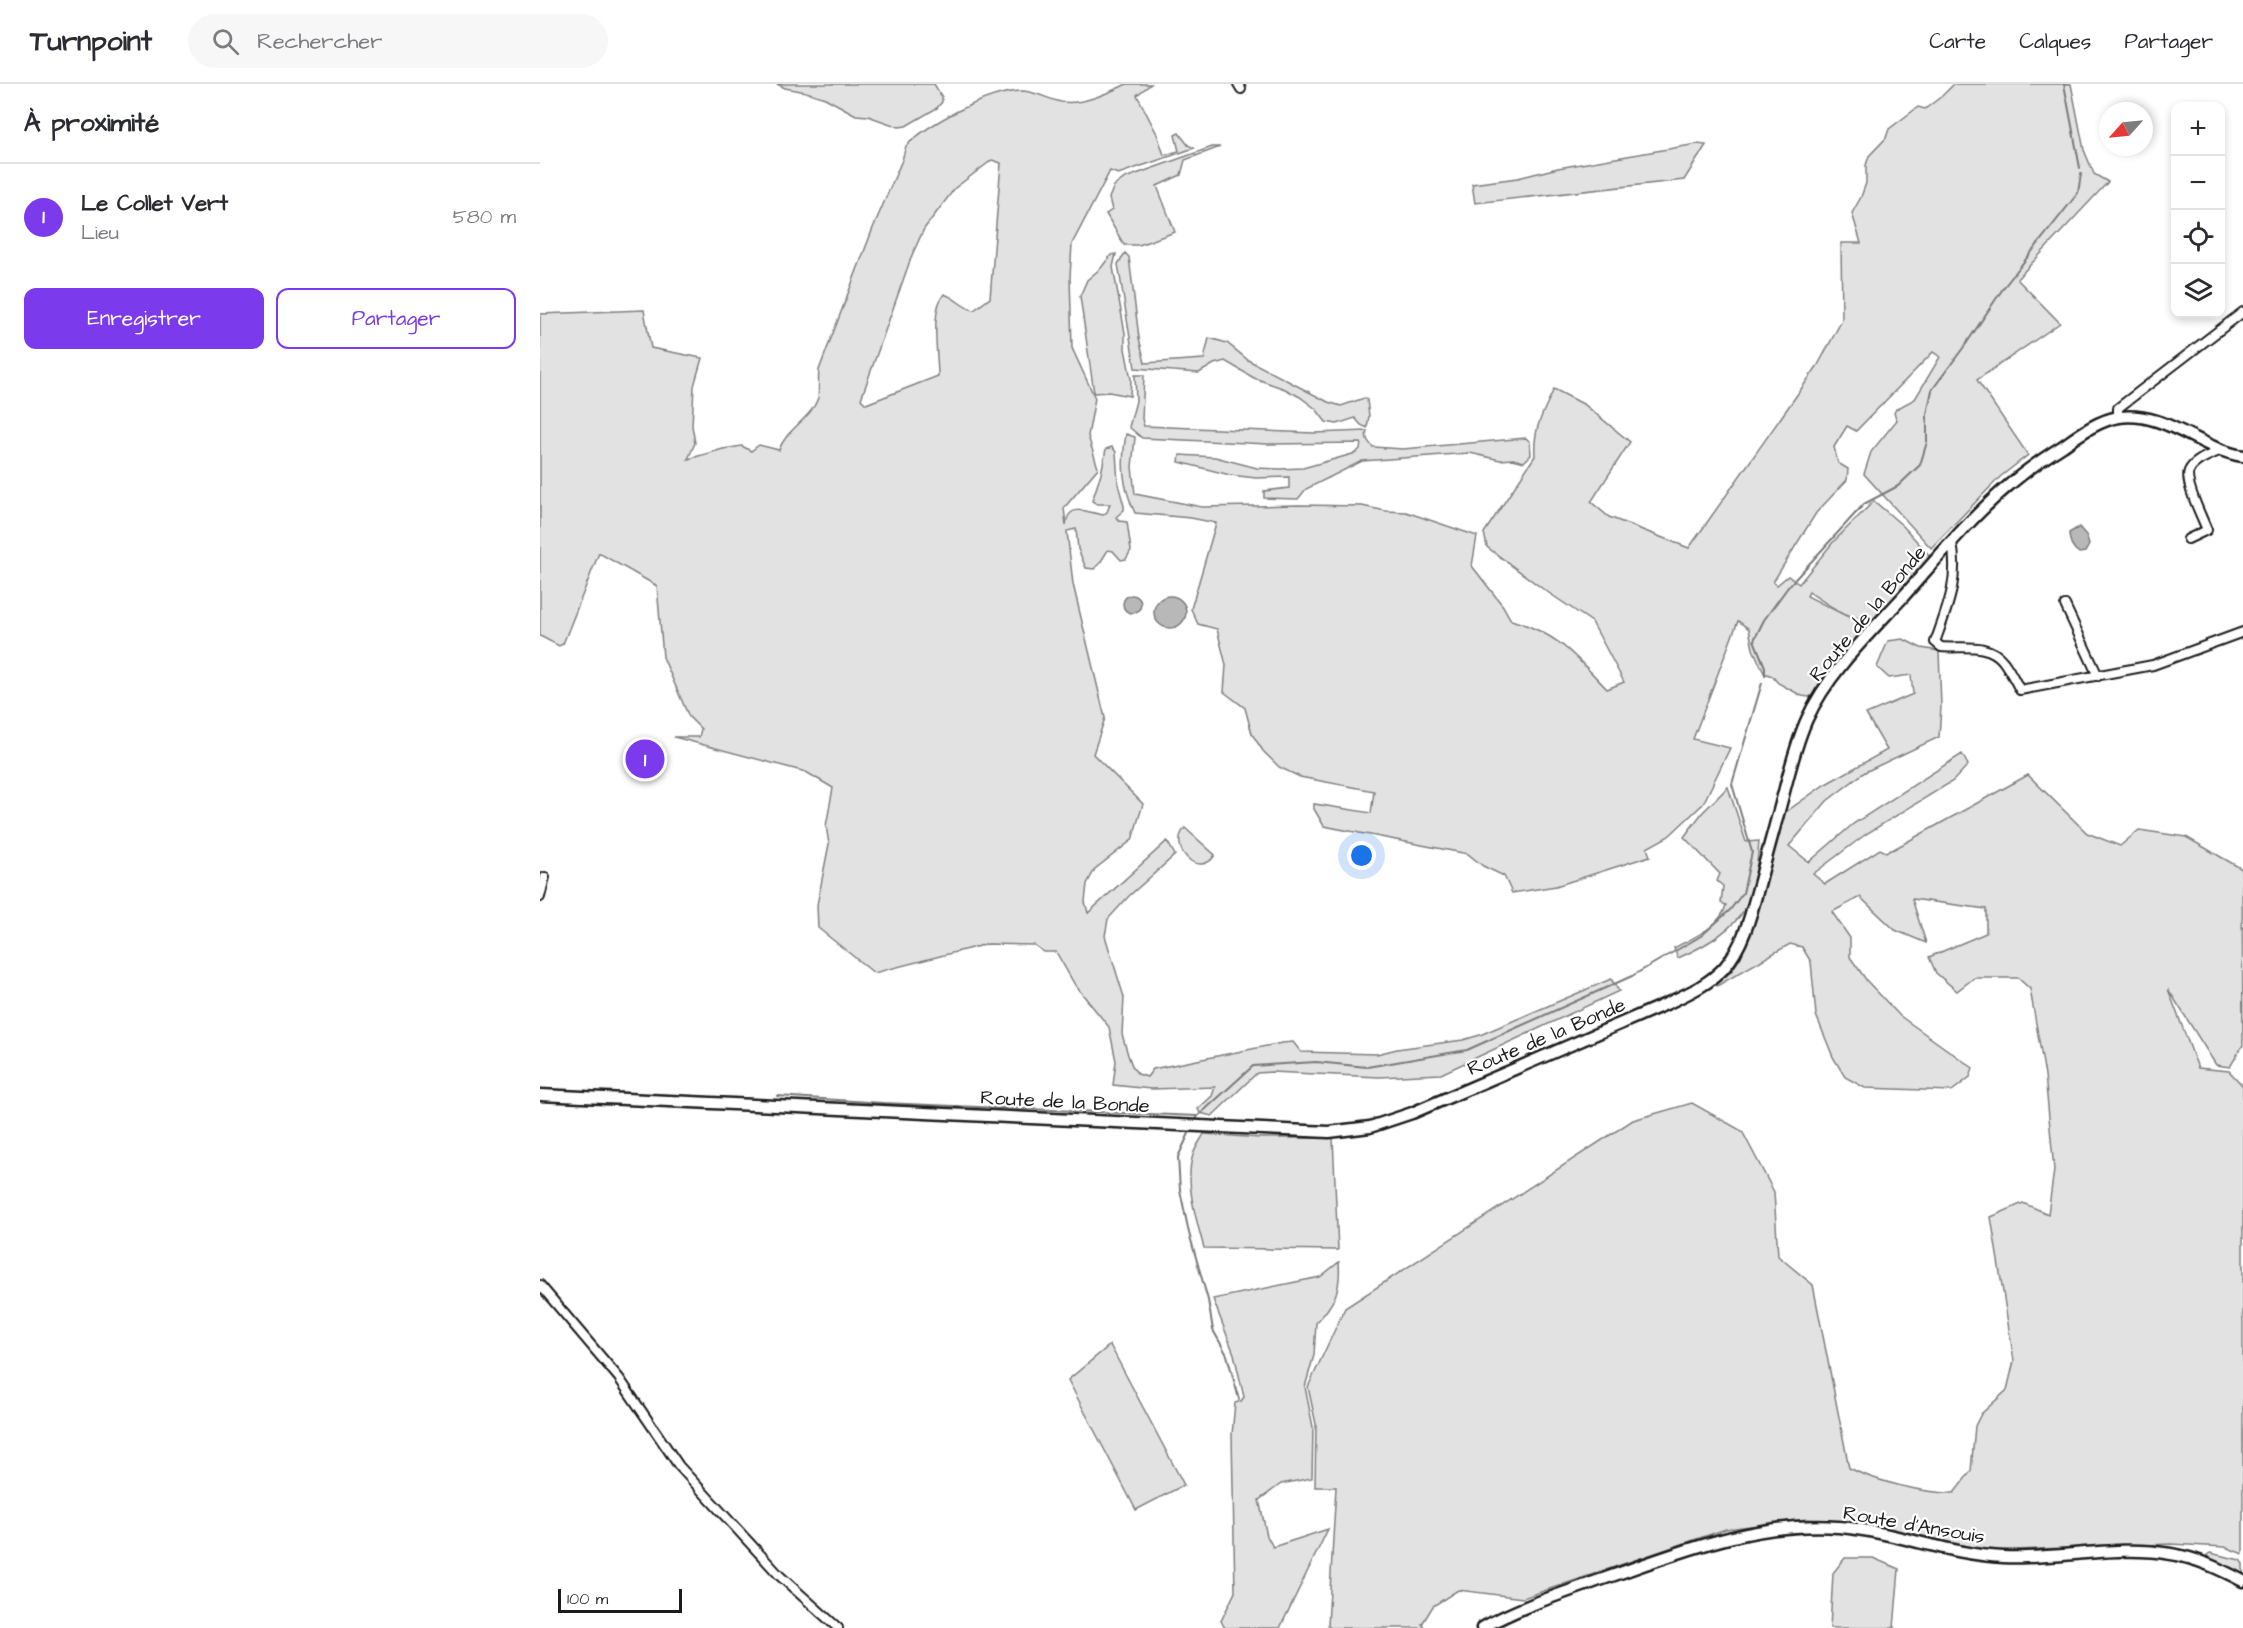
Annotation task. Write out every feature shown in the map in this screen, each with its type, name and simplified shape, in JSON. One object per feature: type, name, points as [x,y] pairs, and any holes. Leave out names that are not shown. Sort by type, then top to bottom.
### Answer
[{"type":"main road","name":"Route de la Bonde","points":[[540,1095],[1329,1132],[1370,1127],[1412,1113],[1666,1004],[1706,983],[1725,966],[1742,939],[1753,907],[1799,737],[1815,704],[1841,667],[1952,542],[2008,486],[2079,435],[2118,417],[2134,416],[2160,420],[2221,450],[2243,456]]},
{"type":"main road","name":"Route d'Ansouis","points":[[1482,1628],[1517,1611],[1557,1596],[1716,1541],[1749,1532],[1789,1527],[1839,1527],[1863,1530],[1948,1550],[2003,1557],[2122,1551],[2171,1554],[2215,1567],[2243,1581]]},
{"type":"street","points":[[2118,417],[2118,408],[2243,312]]},
{"type":"street","points":[[2127,402],[2134,416]]},
{"type":"street","points":[[2188,539],[2207,530],[2187,480],[2189,469],[2221,450]]},
{"type":"street","points":[[1952,542],[1955,561],[1954,585],[1935,642],[1941,647],[1980,648],[1994,652],[2003,661],[2020,690],[2153,665],[2243,632]]},
{"type":"street","points":[[2065,605],[2098,676]]},
{"type":"street","points":[[540,897],[545,877]]},
{"type":"street","points":[[540,1285],[619,1378],[679,1466],[780,1576],[838,1628]]},
{"type":"shaded area","points":[[777,84],[934,84],[942,97],[942,102],[937,108],[906,126],[899,127],[868,116],[856,115],[825,98]]},
{"type":"shaded area","points":[[1127,84],[1151,84],[1137,95],[1157,134],[1164,155],[1179,151],[1175,135],[1179,133],[1188,145],[1194,148],[1118,174],[1110,171],[1072,244],[1070,277],[1072,348],[1095,398],[1088,436],[1098,468],[1064,508],[1066,525],[1067,518],[1074,511],[1103,515],[1107,512],[1110,504],[1097,504],[1092,501],[1106,449],[1112,447],[1116,452],[1118,484],[1124,506],[1124,510],[1116,517],[1119,521],[1127,522],[1131,550],[1126,559],[1121,560],[1113,551],[1108,550],[1094,569],[1086,568],[1078,549],[1076,529],[1067,531],[1073,584],[1105,718],[1093,754],[1143,804],[1132,840],[1095,869],[1087,884],[1085,902],[1088,913],[1167,841],[1175,855],[1129,896],[1108,919],[1105,936],[1124,997],[1122,1034],[1128,1055],[1138,1074],[1147,1077],[1153,1069],[1282,1043],[1293,1042],[1301,1052],[1377,1054],[1463,1040],[1480,1035],[1611,979],[1619,991],[1441,1074],[1379,1077],[1257,1073],[1212,1116],[1200,1113],[1198,1109],[1212,1096],[1215,1087],[1151,1089],[1113,1085],[1116,1061],[1109,1027],[1075,985],[1056,952],[1044,952],[1034,945],[987,944],[874,973],[818,928],[817,905],[829,844],[826,826],[833,788],[806,772],[674,737],[699,737],[701,729],[689,717],[663,657],[657,586],[599,553],[563,644],[559,646],[540,636],[540,314],[644,310],[651,348],[702,358],[694,386],[692,426],[695,443],[688,459],[742,446],[751,451],[759,445],[779,450],[787,436],[810,412],[818,398],[819,370],[906,146],[929,128],[959,110],[992,97],[1026,91],[1061,102],[1078,102],[1095,98]],"holes":[[[992,160],[1001,163],[990,298],[974,310],[944,294],[937,311],[936,321],[938,376],[866,404],[861,399],[912,255],[924,229],[955,188]]]},
{"type":"shaded area","points":[[1954,84],[2071,84],[2084,150],[2094,174],[2108,182],[2017,279],[2060,323],[1977,380],[2028,455],[2000,477],[1931,548],[1864,474],[1871,452],[1897,420],[1894,413],[1896,409],[1915,399],[1940,357],[1933,352],[1856,431],[1847,426],[1834,447],[1838,463],[1848,469],[1847,480],[1816,513],[1773,582],[1777,585],[1788,576],[1799,584],[1834,541],[1874,501],[1903,526],[1929,555],[1928,559],[1874,619],[1847,615],[1809,592],[1807,596],[1866,626],[1863,633],[1828,673],[1815,694],[1809,697],[1802,696],[1764,673],[1753,649],[1749,629],[1738,621],[1693,739],[1730,748],[1703,804],[1669,836],[1647,848],[1650,856],[1556,886],[1512,893],[1504,876],[1483,866],[1468,854],[1324,826],[1314,809],[1314,804],[1371,813],[1374,791],[1300,777],[1279,767],[1263,751],[1252,734],[1245,708],[1224,692],[1226,665],[1217,629],[1198,624],[1191,609],[1216,523],[1191,518],[1135,513],[1127,493],[1124,474],[1123,455],[1126,434],[1135,437],[1132,467],[1135,494],[1202,507],[1362,506],[1406,512],[1477,536],[1472,566],[1511,620],[1554,639],[1575,656],[1607,689],[1624,682],[1592,622],[1487,547],[1484,533],[1535,456],[1537,429],[1554,389],[1585,405],[1630,442],[1591,502],[1609,517],[1689,548],[1818,365],[1842,320],[1841,243],[1861,243],[1852,213],[1866,183],[1866,165],[1869,156],[1886,138],[1889,129],[1918,107],[1925,109]]},
{"type":"shaded area","points":[[1697,144],[1706,145],[1684,180],[1475,203],[1472,184],[1518,178],[1558,168]]},
{"type":"shaded area","points":[[1212,147],[1220,147],[1185,160],[1181,175],[1157,186],[1175,232],[1139,245],[1124,245],[1106,214],[1112,210],[1109,198],[1114,186],[1125,178]]},
{"type":"shaded area","points":[[1125,253],[1129,257],[1139,338],[1145,363],[1204,359],[1209,338],[1227,343],[1248,360],[1328,402],[1341,406],[1364,398],[1367,400],[1369,416],[1367,428],[1355,418],[1337,424],[1326,422],[1316,409],[1300,397],[1254,378],[1225,361],[1214,364],[1199,373],[1135,368],[1118,264]]},
{"type":"shaded area","points":[[1116,254],[1113,267],[1125,333],[1125,349],[1131,379],[1130,396],[1109,392],[1094,393],[1080,296],[1087,280],[1111,255]]},
{"type":"shaded area","points":[[1135,375],[1144,375],[1142,419],[1144,426],[1314,433],[1367,431],[1367,440],[1373,447],[1403,449],[1526,438],[1530,442],[1531,455],[1524,462],[1513,459],[1500,460],[1470,453],[1362,461],[1306,489],[1298,499],[1264,498],[1264,491],[1289,488],[1289,477],[1256,478],[1230,475],[1179,462],[1180,455],[1215,457],[1257,468],[1303,468],[1356,453],[1361,443],[1268,444],[1142,438],[1129,427],[1136,401]]},
{"type":"shaded area","points":[[2079,527],[2086,535],[2089,545],[2085,552],[2079,553],[2071,544],[2069,533]]},
{"type":"shaded area","points":[[1132,595],[1138,598],[1141,604],[1138,610],[1132,613],[1126,610],[1123,604],[1126,598]]},
{"type":"shaded area","points":[[1170,596],[1181,601],[1186,612],[1181,623],[1170,628],[1159,623],[1154,612],[1159,601]]},
{"type":"shaded area","points":[[1903,639],[1921,648],[1939,651],[1941,706],[1939,737],[1865,772],[1827,801],[1789,846],[1809,862],[1853,824],[1962,754],[1968,765],[1953,781],[1866,834],[1813,874],[1825,884],[1880,849],[1886,852],[1894,849],[2028,775],[2087,833],[2120,846],[2139,830],[2186,837],[2242,869],[2243,1045],[2230,1067],[2216,1065],[2168,989],[2198,1068],[2229,1071],[2243,1086],[2243,1554],[2225,1547],[2171,1544],[1987,1551],[1879,1526],[1807,1519],[1726,1529],[1523,1598],[1458,1590],[1433,1606],[1422,1624],[1425,1628],[1330,1628],[1328,1625],[1336,1487],[1315,1487],[1316,1424],[1308,1387],[1345,1308],[1633,1120],[1692,1103],[1742,1131],[1774,1192],[1778,1256],[1813,1285],[1849,1468],[1872,1478],[1901,1486],[1943,1493],[1954,1493],[1971,1471],[1975,1426],[1981,1414],[2007,1390],[2014,1361],[1991,1217],[2023,1203],[2048,1214],[2054,1170],[2045,1075],[2030,989],[2018,978],[1974,978],[1957,991],[1936,973],[1929,957],[1986,933],[1986,909],[1912,899],[1926,943],[1895,930],[1860,897],[1832,912],[1850,938],[1850,957],[1867,981],[1900,1016],[1973,1068],[1970,1077],[1952,1091],[1865,1088],[1845,1077],[1833,1057],[1816,1015],[1811,962],[1802,947],[1790,944],[1717,986],[1716,984],[1731,972],[1741,957],[1764,886],[1783,814],[1824,785],[1887,750],[1866,714],[1913,694],[1911,675],[1889,678],[1877,667],[1888,641]]},
{"type":"shaded area","points":[[1728,787],[1746,842],[1759,841],[1751,895],[1745,909],[1724,932],[1678,958],[1674,948],[1712,926],[1723,913],[1726,905],[1721,903],[1723,886],[1717,881],[1720,874],[1684,837],[1702,813]]},
{"type":"shaded area","points":[[1185,828],[1215,855],[1208,862],[1201,864],[1194,862],[1182,851],[1180,836]]},
{"type":"shaded area","points":[[1204,1134],[1260,1138],[1333,1138],[1338,1250],[1204,1248],[1193,1202],[1190,1177],[1193,1155]]},
{"type":"shaded area","points":[[1339,1262],[1339,1281],[1335,1296],[1316,1323],[1314,1355],[1305,1387],[1313,1427],[1312,1478],[1281,1484],[1259,1500],[1267,1536],[1273,1547],[1328,1529],[1280,1628],[1225,1628],[1221,1621],[1235,1592],[1232,1435],[1235,1403],[1244,1397],[1234,1354],[1213,1299],[1320,1277]]},
{"type":"shaded area","points":[[1110,1345],[1184,1485],[1136,1510],[1068,1380]]},
{"type":"shaded area","points":[[2210,1553],[2240,1560],[2243,1564],[2243,1574],[2208,1558],[2207,1555]]},
{"type":"shaded area","points":[[1845,1558],[1873,1558],[1899,1569],[1894,1628],[1830,1628],[1833,1573]]},
{"type":"waterway","points":[[2064,84],[2080,168]]},
{"type":"waterway","points":[[1765,676],[1765,667],[1754,640],[1764,620],[1788,587],[1864,504],[1898,486],[1920,465],[1927,442],[1927,414],[1932,390],[2004,287],[2078,193],[2081,174]]},
{"type":"waterway","points":[[1195,1121],[1253,1066],[1316,1062],[1367,1067],[1467,1050],[1632,976],[1701,936],[1730,910],[1743,893],[1752,852],[1732,784],[1762,683]]},
{"type":"waterway","points":[[777,1096],[883,1103],[1197,1116]]},
{"type":"waterway","points":[[1191,1129],[1178,1157],[1180,1190],[1189,1233],[1208,1300],[1213,1330],[1227,1355],[1239,1399]]},
{"type":"place","name":"Le Collet Vert","points":[[645,759]]}]
